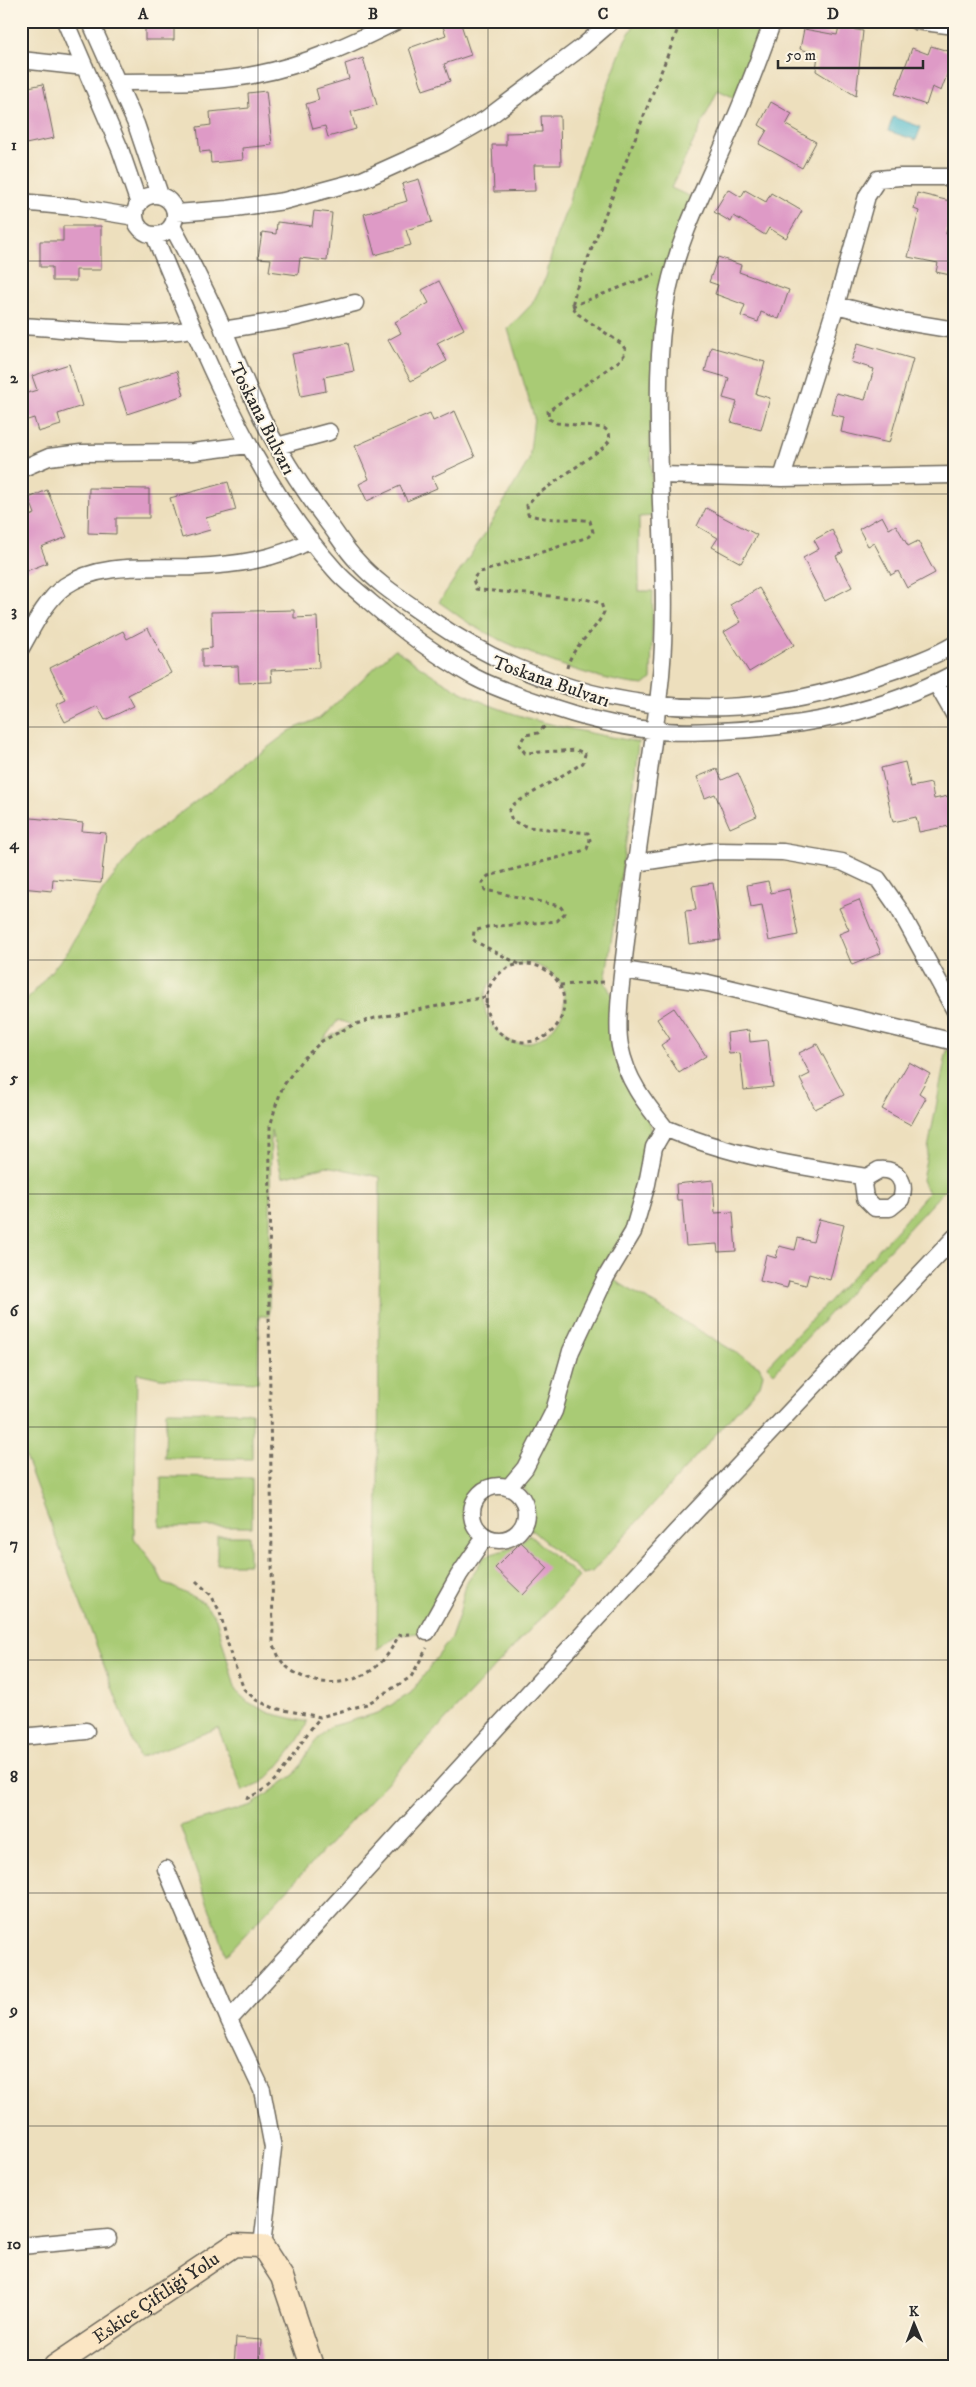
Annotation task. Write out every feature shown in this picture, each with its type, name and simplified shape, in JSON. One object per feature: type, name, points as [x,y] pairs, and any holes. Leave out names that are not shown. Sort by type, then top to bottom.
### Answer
[{"type":"main road","name":"Eskice Çiftliği Yolu","points":[[54,2366],[234,2245],[262,2246]]},
{"type":"main road","points":[[262,2246],[282,2277],[312,2366]]},
{"type":"street","name":"Toskana Bulvarı","points":[[65,21],[120,149],[142,230],[154,235],[194,329],[248,445],[286,507],[335,571],[395,625],[474,677],[515,695],[609,723],[653,731],[769,729],[840,717],[892,702],[936,683],[955,672]]},
{"type":"street","name":"Toskana Bulvarı","points":[[90,21],[136,124],[160,196],[171,202],[174,220],[254,401],[276,446],[311,500],[357,562],[397,596],[486,654],[522,671],[563,686],[608,698],[656,706],[724,706],[783,701],[846,689],[955,644]]},
{"type":"street","points":[[117,82],[201,80],[257,75],[298,64],[397,21]]},
{"type":"street","points":[[776,21],[771,26],[749,85],[689,220],[674,267],[666,301],[660,353],[658,411],[664,590],[661,674],[635,863],[623,970],[620,1045],[628,1076],[645,1103],[665,1128],[698,1143],[735,1153],[782,1164],[866,1178]]},
{"type":"street","points":[[916,21],[955,26]]},
{"type":"street","points":[[154,235],[167,231],[174,220],[228,209],[284,201],[362,180],[444,143],[486,119],[582,48],[611,22]]},
{"type":"street","points":[[21,60],[85,67]]},
{"type":"street","points":[[782,478],[836,305],[867,196],[878,179],[900,177],[955,178]]},
{"type":"street","points":[[21,202],[137,211],[148,196],[160,196]]},
{"type":"street","points":[[223,330],[294,318],[355,303]]},
{"type":"street","points":[[836,305],[900,321],[955,330]]},
{"type":"street","points":[[21,326],[141,332],[173,332],[194,329]]},
{"type":"street","points":[[276,446],[329,432]]},
{"type":"street","points":[[21,469],[49,457],[81,453],[193,452],[248,445]]},
{"type":"street","points":[[660,475],[782,478],[955,475]]},
{"type":"street","points":[[21,648],[43,610],[64,587],[97,571],[244,563],[289,552],[311,540]]},
{"type":"street","points":[[936,683],[955,716]]},
{"type":"street","points":[[635,863],[715,850],[783,852],[842,862],[878,879],[899,909],[955,1010]]},
{"type":"street","points":[[623,970],[708,983],[955,1042]]},
{"type":"street","points":[[509,1487],[525,1468],[554,1411],[571,1351],[606,1276],[634,1232],[647,1184],[654,1147],[665,1128]]},
{"type":"street","points":[[229,2020],[675,1533],[955,1237]]},
{"type":"street","points":[[490,1487],[509,1487],[517,1492],[527,1508],[527,1518],[524,1526],[510,1538],[493,1540],[485,1537],[474,1523],[472,1506],[476,1498],[490,1487]]},
{"type":"street","points":[[427,1632],[459,1575],[485,1537]]},
{"type":"street","points":[[21,1737],[86,1731]]},
{"type":"street","points":[[166,1869],[229,2020],[262,2090],[273,2148],[262,2246]]},
{"type":"street","points":[[21,2246],[108,2238]]},
{"type":"path","points":[[563,686],[569,659],[600,620],[604,612],[601,603],[585,599],[481,590],[476,589],[473,579],[478,573],[588,537],[593,532],[590,522],[578,519],[540,519],[528,514],[527,506],[534,497],[604,447],[610,440],[609,432],[604,428],[557,423],[549,419],[548,411],[554,404],[619,361],[624,355],[625,349],[622,344],[578,314],[572,306],[576,288],[681,21]]},
{"type":"path","points":[[572,306],[674,267]]},
{"type":"path","points":[[519,964],[489,951],[476,942],[473,939],[474,932],[487,927],[557,921],[565,913],[560,906],[485,890],[482,883],[488,876],[576,853],[588,848],[590,840],[588,833],[528,827],[512,821],[509,811],[514,804],[583,762],[585,754],[577,750],[525,753],[518,745],[525,735],[538,733],[545,727],[554,716],[555,708]]},
{"type":"path","points":[[530,963],[552,974],[560,985],[564,1002],[559,1022],[549,1034],[528,1042],[514,1041],[494,1028],[485,1008],[487,989],[496,975],[511,966],[519,964],[530,963]]},
{"type":"path","points":[[560,985],[605,982],[623,970]]},
{"type":"path","points":[[196,1581],[211,1595],[220,1612],[231,1656],[244,1689],[256,1700],[274,1708],[320,1717],[367,1704],[411,1677],[427,1649],[427,1632],[399,1635],[388,1654],[377,1667],[342,1683],[319,1682],[295,1674],[281,1662],[273,1642],[269,1316],[270,1127],[283,1086],[301,1061],[322,1041],[353,1025],[375,1018],[485,997]]},
{"type":"path","points":[[246,1799],[266,1787],[285,1769],[310,1729],[320,1717]]},
{"type":"green space","points":[[634,21],[767,21],[737,99],[718,90],[671,188],[691,197],[661,283],[650,442],[653,516],[639,517],[639,591],[653,591],[651,679],[644,685],[603,678],[536,656],[477,628],[439,602],[486,532],[529,460],[534,417],[508,329],[532,304],[546,277],[556,237],[567,208],[586,144]]},
{"type":"green space","points":[[395,649],[445,682],[495,707],[535,720],[638,742],[632,801],[605,982],[620,1011],[620,1045],[645,1103],[654,1147],[647,1184],[607,1276],[759,1366],[763,1374],[760,1385],[592,1572],[583,1574],[529,1528],[532,1504],[521,1481],[512,1485],[491,1487],[483,1491],[474,1502],[473,1516],[485,1537],[427,1632],[399,1635],[377,1649],[380,1177],[327,1166],[282,1177],[271,1130],[269,1316],[259,1316],[258,1382],[160,1378],[137,1373],[134,1538],[154,1564],[163,1582],[203,1602],[216,1618],[236,1691],[248,1702],[269,1713],[307,1722],[300,1737],[274,1772],[261,1783],[243,1791],[218,1728],[139,1758],[21,1446],[21,1007],[69,950],[103,890],[139,844],[291,730],[320,718]],"holes":[[[530,963],[553,975],[564,992],[563,1010],[555,1026],[541,1038],[523,1043],[506,1039],[490,1022],[485,1010],[484,999],[492,981],[499,974],[509,968]],[[338,1020],[352,1025],[323,1040]]]},
{"type":"green space","points":[[947,1050],[955,1051],[955,1179],[774,1373],[767,1366],[894,1233],[928,1193],[922,1180]]},
{"type":"green space","points":[[166,1411],[252,1412],[252,1459],[165,1458]]},
{"type":"green space","points":[[161,1477],[252,1478],[252,1527],[160,1527]]},
{"type":"green space","points":[[529,1535],[579,1577],[226,1955],[180,1826],[252,1805],[295,1774],[314,1743],[329,1727],[378,1713],[411,1693],[451,1638],[459,1615],[466,1584],[485,1556],[515,1547]]},
{"type":"green space","points":[[217,1536],[249,1536],[249,1564],[217,1564]]},
{"type":"water","points":[[893,117],[921,127],[916,140],[888,131]]},
{"type":"building","points":[[145,21],[174,21],[174,40],[145,40]]},
{"type":"building","points":[[441,21],[460,21],[471,55],[444,64],[450,81],[423,90],[409,48],[446,35]]},
{"type":"building","points":[[839,27],[863,31],[856,96],[816,71],[818,54],[800,49],[804,29],[837,35]]},
{"type":"building","points":[[931,46],[955,53],[941,91],[932,87],[926,105],[895,94],[912,48],[928,54]]},
{"type":"building","points":[[363,58],[377,105],[351,112],[356,129],[328,137],[325,126],[313,129],[306,104],[319,100],[316,89],[349,79],[345,64]]},
{"type":"building","points":[[43,84],[54,138],[21,145],[21,106],[28,105],[24,88]]},
{"type":"building","points":[[266,91],[272,145],[242,148],[243,160],[211,163],[210,151],[200,152],[197,127],[211,125],[210,112],[249,108],[248,93]]},
{"type":"building","points":[[771,102],[792,114],[786,125],[816,142],[802,168],[759,144],[767,130],[759,125]]},
{"type":"building","points":[[541,116],[560,116],[561,165],[534,165],[535,191],[494,192],[492,145],[506,145],[506,133],[542,132]]},
{"type":"building","points":[[419,179],[432,222],[406,230],[411,245],[375,255],[364,214],[407,201],[402,184]]},
{"type":"building","points":[[728,189],[741,197],[745,190],[766,202],[771,193],[802,211],[786,238],[769,228],[765,235],[734,216],[731,222],[714,212]]},
{"type":"building","points":[[917,193],[954,202],[946,234],[955,236],[955,276],[936,272],[938,263],[908,257],[919,211],[914,209]]},
{"type":"building","points":[[314,211],[332,213],[327,261],[300,258],[298,275],[269,271],[271,259],[258,258],[262,232],[276,234],[277,222],[312,226]]},
{"type":"building","points":[[63,226],[101,226],[101,270],[76,270],[76,281],[52,281],[52,267],[40,267],[40,241],[63,241]]},
{"type":"building","points":[[718,257],[741,265],[739,272],[789,290],[779,319],[761,312],[758,322],[741,316],[745,305],[715,294],[718,285],[709,282]]},
{"type":"building","points":[[439,281],[464,329],[437,343],[447,361],[411,381],[388,340],[401,333],[395,322],[429,303],[422,290]]},
{"type":"building","points":[[348,343],[354,371],[324,377],[326,391],[301,396],[292,354]]},
{"type":"building","points":[[858,343],[913,359],[889,443],[841,432],[844,417],[831,414],[836,393],[865,400],[874,369],[851,362]]},
{"type":"building","points":[[711,347],[765,362],[756,394],[770,398],[761,430],[731,422],[737,402],[723,398],[729,378],[705,371]]},
{"type":"building","points":[[69,364],[82,406],[58,414],[61,425],[38,432],[34,418],[21,422],[21,395],[37,390],[32,376]]},
{"type":"building","points":[[177,371],[184,395],[127,414],[119,389]]},
{"type":"building","points":[[455,411],[475,457],[432,477],[437,488],[407,501],[400,486],[367,501],[359,484],[369,479],[355,446],[430,413],[433,421]]},
{"type":"building","points":[[228,482],[236,510],[206,518],[210,530],[182,538],[170,498]]},
{"type":"building","points":[[89,488],[149,489],[149,518],[116,518],[116,534],[88,533]]},
{"type":"building","points":[[47,490],[67,537],[41,547],[47,563],[21,573],[21,519],[35,514],[29,498]]},
{"type":"building","points":[[706,508],[757,535],[741,563],[712,547],[718,538],[697,526]]},
{"type":"building","points":[[882,516],[889,529],[896,525],[908,546],[918,541],[935,573],[907,588],[898,571],[891,575],[874,543],[868,546],[859,529]]},
{"type":"building","points":[[832,530],[843,552],[836,556],[852,587],[825,601],[803,558],[819,549],[814,540]]},
{"type":"building","points":[[759,588],[794,645],[749,672],[724,632],[741,622],[730,605]]},
{"type":"building","points":[[294,610],[294,618],[317,617],[319,668],[271,670],[272,682],[239,683],[238,666],[202,667],[202,649],[212,648],[211,612]]},
{"type":"building","points":[[148,628],[171,673],[128,695],[134,706],[105,720],[97,706],[65,722],[56,705],[66,700],[50,668],[123,631],[127,639]]},
{"type":"building","points":[[905,762],[911,787],[931,783],[934,799],[948,796],[954,825],[919,832],[916,817],[893,822],[881,768]]},
{"type":"building","points":[[717,769],[722,780],[738,773],[757,816],[730,828],[715,794],[705,798],[697,777]]},
{"type":"building","points":[[21,817],[83,823],[82,831],[106,833],[101,883],[53,879],[52,891],[21,888]]},
{"type":"building","points":[[768,881],[771,893],[789,889],[798,935],[769,941],[762,905],[751,907],[747,885]]},
{"type":"building","points":[[713,883],[721,940],[689,944],[685,911],[696,910],[692,886]]},
{"type":"building","points":[[859,900],[881,953],[852,965],[839,934],[849,930],[839,908]]},
{"type":"building","points":[[674,1008],[706,1056],[679,1073],[661,1045],[670,1039],[657,1019]]},
{"type":"building","points":[[749,1030],[750,1042],[768,1040],[773,1087],[744,1090],[740,1053],[729,1054],[727,1033]]},
{"type":"building","points":[[817,1044],[844,1095],[815,1109],[800,1079],[810,1074],[799,1053]]},
{"type":"building","points":[[909,1062],[930,1074],[919,1093],[926,1098],[911,1125],[882,1109]]},
{"type":"building","points":[[713,1180],[715,1213],[733,1212],[736,1251],[718,1252],[717,1244],[686,1246],[682,1200],[677,1200],[676,1184]]},
{"type":"building","points":[[819,1219],[844,1225],[830,1280],[809,1274],[806,1285],[789,1281],[787,1288],[760,1281],[766,1255],[776,1258],[779,1246],[795,1250],[798,1238],[813,1242]]},
{"type":"building","points":[[521,1542],[548,1568],[523,1595],[495,1568]]},
{"type":"building","points":[[236,2338],[261,2340],[260,2366],[234,2365]]}]
